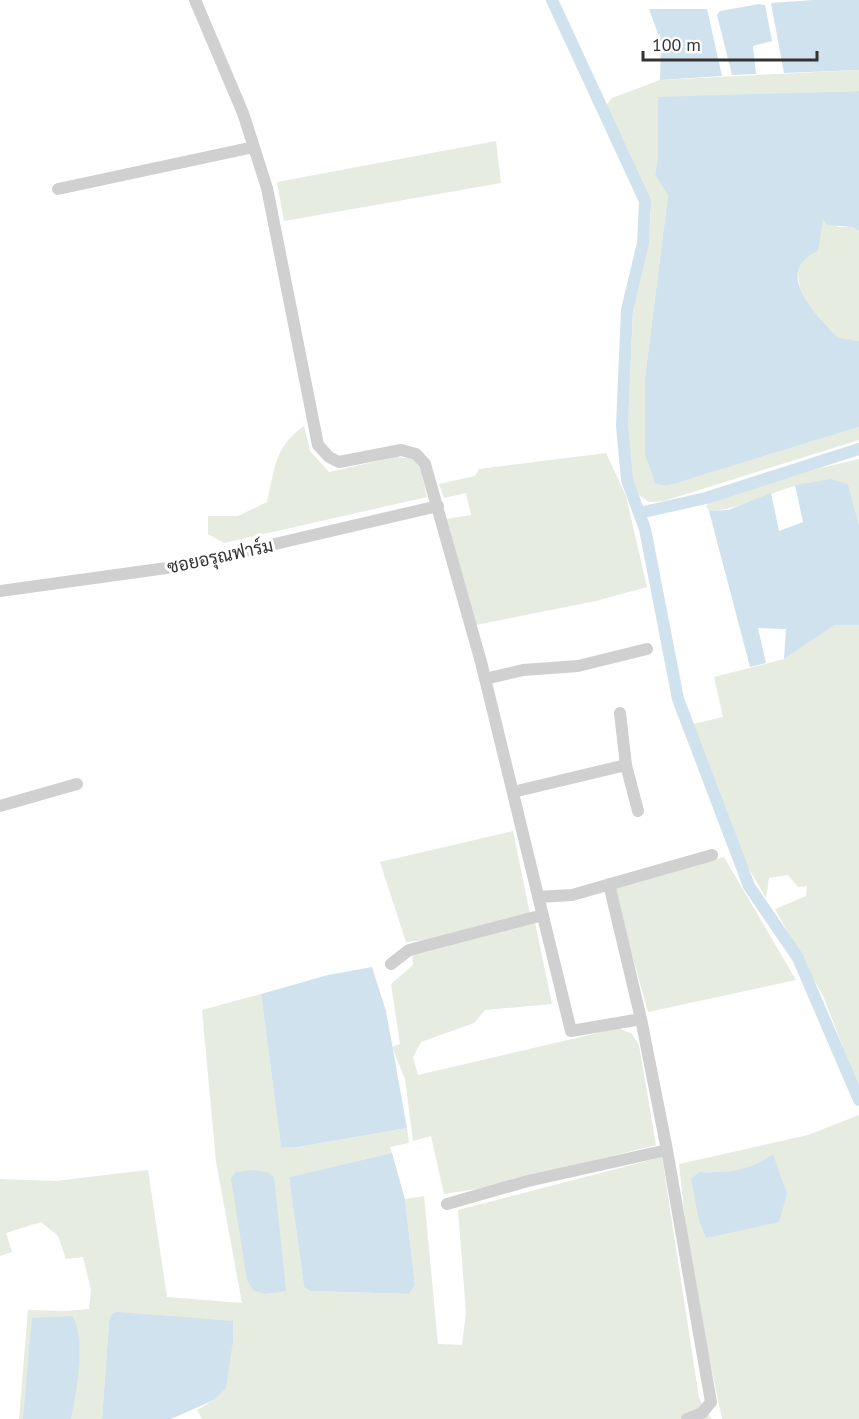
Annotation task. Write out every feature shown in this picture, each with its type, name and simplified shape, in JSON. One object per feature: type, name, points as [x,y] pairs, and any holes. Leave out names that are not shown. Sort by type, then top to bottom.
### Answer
[{"type":"street","points":[[195,0],[254,147],[267,188],[318,445],[329,457],[339,462],[401,450],[416,454],[425,464],[485,679],[571,1030],[641,1019]]},
{"type":"street","points":[[58,189],[254,147]]},
{"type":"street","name":"ซอยอรุณฟาร์ม","points":[[0,591],[181,566],[438,506]]},
{"type":"street","points":[[485,679],[523,670],[578,666],[646,649]]},
{"type":"street","points":[[620,713],[626,765],[638,811]]},
{"type":"street","points":[[513,792],[626,765]]},
{"type":"street","points":[[0,806],[77,784]]},
{"type":"street","points":[[538,897],[572,895],[712,855]]},
{"type":"street","points":[[609,884],[641,1019],[668,1150],[711,1402],[702,1413],[687,1419]]},
{"type":"street","points":[[391,964],[409,950],[543,915]]},
{"type":"street","points":[[447,1204],[528,1181],[668,1150]]},
{"type":"shaded area","points":[[859,70],[859,91],[658,98],[658,156],[655,175],[668,194],[645,378],[645,455],[655,484],[667,486],[859,427],[859,440],[664,501],[649,502],[639,495],[632,481],[627,444],[634,293],[649,235],[651,211],[640,178],[606,105],[612,98],[660,80]]},
{"type":"shaded area","points":[[496,141],[501,183],[284,221],[277,182]]},
{"type":"shaded area","points":[[823,218],[838,227],[852,227],[859,231],[859,341],[838,339],[811,310],[800,289],[797,267],[819,233]]},
{"type":"shaded area","points":[[304,426],[310,451],[329,472],[396,457],[414,459],[421,471],[427,497],[224,543],[208,534],[208,516],[238,516],[267,502],[274,469],[281,451],[294,434]]},
{"type":"shaded area","points":[[606,453],[626,496],[647,587],[596,601],[476,625],[446,519],[471,515],[466,493],[444,498],[439,484],[475,476],[479,469]]},
{"type":"shaded area","points":[[859,459],[859,525],[848,484],[830,481],[795,486],[727,509],[709,511],[706,506],[712,499],[770,480]]},
{"type":"shaded area","points":[[835,625],[859,625],[859,1089],[824,998],[775,909],[806,896],[807,886],[798,887],[788,875],[769,878],[766,898],[745,862],[693,724],[723,717],[714,677],[784,659]]},
{"type":"shaded area","points":[[513,831],[530,914],[427,940],[406,942],[380,862]]},
{"type":"shaded area","points":[[724,857],[796,980],[648,1012],[613,888]]},
{"type":"shaded area","points":[[535,922],[552,1004],[485,1010],[474,1023],[421,1042],[413,1057],[418,1075],[619,1028],[632,1034],[639,1045],[656,1145],[483,1188],[444,1194],[431,1136],[413,1141],[405,1079],[392,1047],[400,1044],[391,984],[413,965],[412,954]]},
{"type":"shaded area","points":[[261,994],[281,1147],[298,1147],[407,1128],[409,1143],[390,1147],[392,1153],[289,1177],[304,1287],[310,1291],[409,1294],[415,1285],[405,1199],[424,1196],[438,1344],[462,1345],[466,1312],[458,1210],[662,1157],[699,1398],[711,1419],[202,1419],[197,1410],[214,1400],[109,1323],[102,1419],[19,1419],[28,1310],[89,1309],[91,1290],[83,1257],[66,1259],[58,1236],[41,1222],[6,1233],[12,1252],[0,1256],[0,1179],[55,1181],[148,1170],[167,1297],[242,1303],[216,1162],[202,1010]]},
{"type":"shaded area","points":[[859,1115],[859,1419],[722,1419],[690,1265],[679,1164],[808,1135]],"holes":[[[773,1155],[699,1220],[699,1172],[738,1170]]]},
{"type":"water","points":[[859,0],[859,70],[784,73],[771,3]]},
{"type":"water","points":[[765,5],[772,41],[753,46],[756,74],[732,75],[717,15],[720,11]]},
{"type":"water","points":[[649,9],[707,9],[722,76],[660,80],[661,42]]},
{"type":"water","points":[[859,91],[859,231],[852,227],[827,225],[823,219],[818,251],[805,260],[798,270],[798,282],[810,306],[838,338],[859,341],[859,427],[667,486],[655,484],[645,455],[645,378],[668,195],[655,175],[658,156],[658,97]]},
{"type":"water","points":[[831,479],[848,484],[859,525],[859,625],[835,625],[784,659],[786,629],[758,628],[766,663],[750,667],[709,511],[728,510],[771,493],[779,531],[803,522],[795,485]]},
{"type":"water","points":[[372,967],[386,1011],[407,1128],[298,1147],[281,1147],[261,994],[328,975]]},
{"type":"water","points":[[392,1153],[405,1199],[415,1285],[409,1294],[310,1291],[304,1287],[289,1177]]},
{"type":"water","points":[[773,1154],[787,1194],[779,1222],[706,1238],[699,1220],[691,1179],[699,1172],[729,1171],[747,1167]]},
{"type":"water","points":[[253,1170],[267,1172],[274,1177],[286,1291],[264,1294],[253,1290],[247,1280],[231,1178],[236,1172]]},
{"type":"water","points":[[117,1312],[233,1321],[233,1341],[226,1388],[214,1400],[171,1419],[102,1419],[109,1322],[112,1314]]},
{"type":"water","points":[[72,1316],[79,1337],[80,1351],[71,1419],[23,1419],[32,1318]]},
{"type":"waterway","points":[[552,0],[645,201],[643,243],[627,310],[622,426],[627,480],[645,529],[678,699],[749,886],[798,958],[859,1100]]},
{"type":"waterway","points":[[639,513],[706,498],[859,449]]}]
